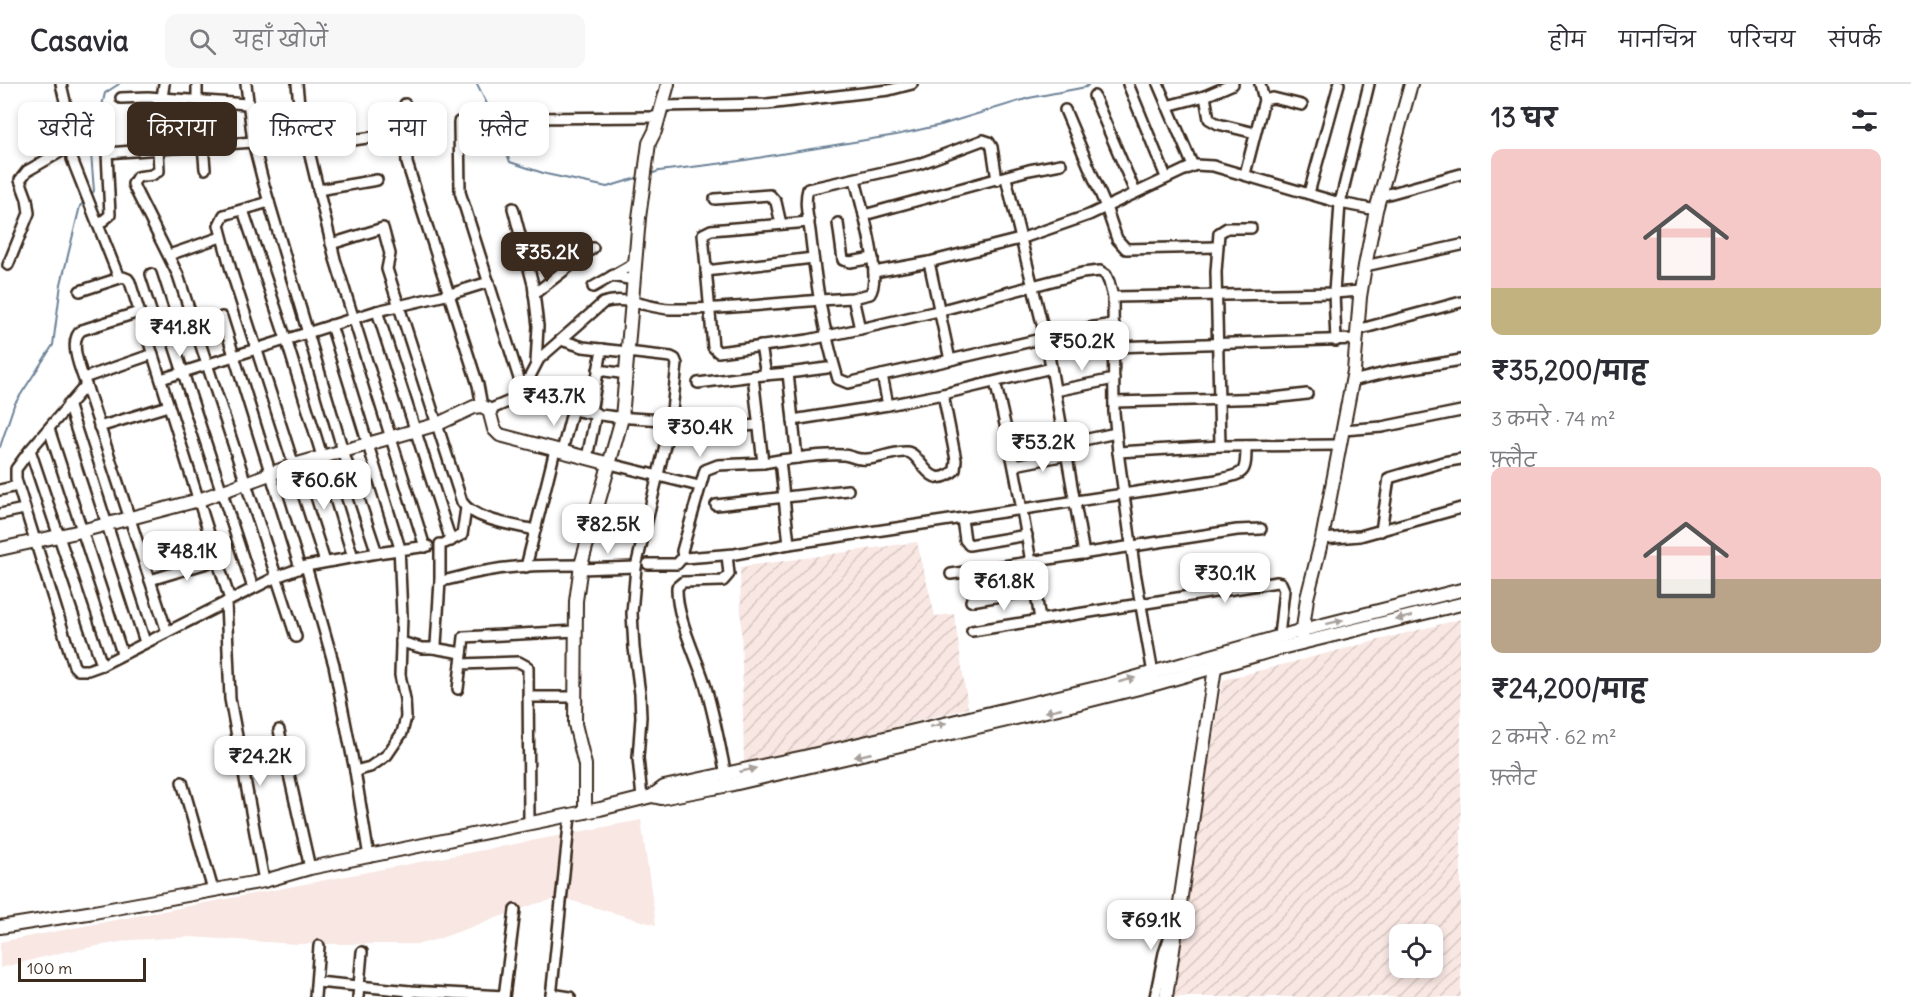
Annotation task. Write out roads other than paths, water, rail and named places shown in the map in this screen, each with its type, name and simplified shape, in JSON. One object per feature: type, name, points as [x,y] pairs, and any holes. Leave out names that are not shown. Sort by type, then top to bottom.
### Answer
[{"type":"main road","points":[[585,812],[585,765],[575,723],[576,601],[581,567],[622,418],[638,232],[649,143],[668,84]]},
{"type":"main road","points":[[1302,643],[1307,598],[1322,539],[1352,381],[1360,291],[1376,210],[1411,84]]},
{"type":"main road","points":[[0,549],[106,525],[199,500],[294,465],[438,424],[474,407],[485,408],[494,429],[500,435],[610,464]]},
{"type":"main road","points":[[0,927],[264,881],[310,868],[570,816],[647,797],[664,787],[727,780],[1154,679],[1216,660],[1279,636],[1461,590]]},
{"type":"main road","points":[[1216,660],[1302,643],[1461,604]]},
{"type":"main road","points":[[1166,997],[1216,660]]},
{"type":"street","points":[[61,84],[65,102]]},
{"type":"street","points":[[162,98],[164,84]]},
{"type":"street","points":[[197,84],[197,100]]},
{"type":"street","points":[[246,84],[249,117]]},
{"type":"street","points":[[297,84],[299,102]]},
{"type":"street","points":[[549,118],[659,116],[889,90],[912,84]]},
{"type":"street","points":[[1128,84],[1166,177]]},
{"type":"street","points":[[1158,84],[1193,166]]},
{"type":"street","points":[[1245,174],[1264,99],[1260,84]]},
{"type":"street","points":[[1309,193],[1339,84]]},
{"type":"street","points":[[1336,341],[1334,293],[1340,203],[1369,84]]},
{"type":"street","points":[[1167,106],[1205,96],[1227,85]]},
{"type":"street","points":[[1094,96],[1136,192]]},
{"type":"street","points":[[1205,96],[1208,114],[1213,122],[1255,133]]},
{"type":"street","points":[[121,98],[162,98],[247,104]]},
{"type":"street","points":[[1264,99],[1273,98],[1302,105]]},
{"type":"street","points":[[1065,110],[1117,239],[1126,249],[1217,247]]},
{"type":"street","points":[[1084,554],[1052,368],[1045,339],[1031,286],[1020,239],[989,142],[983,140],[919,164],[808,189],[806,194],[818,300],[838,379],[848,383],[1045,339],[1088,328],[1114,324]]},
{"type":"street","points":[[98,225],[110,214],[107,153],[127,151]]},
{"type":"street","points":[[8,265],[28,213],[27,199],[20,180],[27,171],[53,156]]},
{"type":"street","points":[[71,156],[118,278]]},
{"type":"street","points":[[158,156],[159,171],[152,176],[137,177],[133,184],[178,275],[296,636]]},
{"type":"street","points":[[204,156],[205,169]]},
{"type":"street","points":[[257,156],[307,333],[377,553]]},
{"type":"street","points":[[310,156],[332,244],[425,547]]},
{"type":"street","points":[[407,156],[407,163],[485,408],[517,398],[521,394],[522,387],[460,192],[459,156]]},
{"type":"street","points":[[864,215],[1029,170],[1061,164]]},
{"type":"street","points":[[874,272],[929,262],[1020,239],[1089,215],[1193,166],[1213,166],[1340,203],[1376,210]]},
{"type":"street","points":[[1381,196],[1461,174]]},
{"type":"street","points":[[536,363],[603,303],[610,301],[632,302],[667,309],[709,308],[853,298],[870,294],[873,290],[873,258],[855,178]]},
{"type":"street","points":[[318,190],[377,180]]},
{"type":"street","points":[[715,199],[770,195],[776,202],[781,224]]},
{"type":"street","points":[[269,202],[224,215],[220,219],[220,237],[325,562]]},
{"type":"street","points":[[513,208],[533,284],[538,326],[536,363],[522,387]]},
{"type":"street","points":[[243,210],[286,339],[353,557]]},
{"type":"street","points":[[809,222],[706,232],[703,239],[715,351],[826,337],[938,311],[1082,273],[1100,271],[1106,275],[1113,297],[1114,402],[1118,452],[1131,547],[1154,679]]},
{"type":"street","points":[[838,223],[843,260],[850,262],[873,258]]},
{"type":"street","points":[[332,244],[383,228],[390,254],[387,269],[462,502],[466,508],[481,516],[535,530]]},
{"type":"street","points":[[1220,446],[1217,247],[1221,230],[1251,228]]},
{"type":"street","points":[[169,255],[220,237]]},
{"type":"street","points":[[1365,266],[1461,245]]},
{"type":"street","points":[[534,294],[593,248]]},
{"type":"street","points":[[706,271],[813,258]]},
{"type":"street","points":[[929,262],[950,360]]},
{"type":"street","points":[[593,287],[635,263]]},
{"type":"street","points":[[151,274],[252,588]]},
{"type":"street","points":[[80,291],[123,276],[128,279],[199,500],[228,601],[230,699],[264,881]]},
{"type":"street","points":[[612,276],[634,280]]},
{"type":"street","points":[[160,379],[377,311],[450,294],[489,282]]},
{"type":"street","points":[[1113,297],[1360,291]]},
{"type":"street","points":[[853,298],[860,329]]},
{"type":"street","points":[[1114,347],[1336,341],[1461,302]]},
{"type":"street","points":[[377,311],[451,541]]},
{"type":"street","points":[[139,312],[78,332],[76,347],[99,427],[167,632]]},
{"type":"street","points":[[222,317],[270,473],[334,665],[369,857]]},
{"type":"street","points":[[331,325],[398,538],[399,551],[400,675],[406,717],[402,733],[395,746],[379,762],[355,771]]},
{"type":"street","points":[[561,340],[574,345],[671,357],[677,364],[671,420],[636,567],[632,613],[641,717],[638,759],[647,797]]},
{"type":"street","points":[[761,346],[766,375]]},
{"type":"street","points":[[587,458],[602,349]]},
{"type":"street","points":[[153,354],[85,381],[16,469],[17,486],[24,509],[74,666],[78,670],[102,665],[252,588],[303,567],[451,541],[462,535],[466,508]]},
{"type":"street","points":[[1352,381],[1389,372],[1461,360]]},
{"type":"street","points":[[698,383],[827,368]]},
{"type":"street","points":[[793,420],[943,394],[1052,368]]},
{"type":"street","points":[[598,370],[627,374]]},
{"type":"street","points":[[788,373],[796,458]]},
{"type":"street","points":[[882,375],[888,405]]},
{"type":"street","points":[[753,376],[763,463]]},
{"type":"street","points":[[529,378],[550,400],[573,408],[622,418],[671,420]]},
{"type":"street","points":[[1055,391],[1114,379]]},
{"type":"street","points":[[995,382],[1015,465],[1040,620]]},
{"type":"street","points":[[683,557],[682,551],[699,486],[705,470],[711,467],[844,455],[860,460],[908,452],[916,457],[926,472],[934,476],[951,473],[955,470],[956,452],[943,394]]},
{"type":"street","points":[[1114,402],[1273,398],[1307,394]]},
{"type":"street","points":[[68,404],[145,642]]},
{"type":"street","points":[[99,427],[168,406]]},
{"type":"street","points":[[526,567],[535,530],[573,408]]},
{"type":"street","points":[[1343,430],[1382,427],[1461,411]]},
{"type":"street","points":[[717,428],[758,424]]},
{"type":"street","points":[[49,429],[122,653]]},
{"type":"street","points":[[1065,444],[1116,433]]},
{"type":"street","points":[[1118,452],[1220,446],[1340,445]]},
{"type":"street","points":[[683,557],[727,555],[1217,480],[1243,471],[1246,467],[1246,446]]},
{"type":"street","points":[[30,450],[57,537],[102,665]]},
{"type":"street","points":[[1015,465],[1066,455]]},
{"type":"street","points":[[1381,531],[1389,478],[1461,459]]},
{"type":"street","points":[[780,460],[789,544]]},
{"type":"street","points":[[610,464],[699,486]]},
{"type":"street","points":[[0,490],[17,486]]},
{"type":"street","points":[[716,505],[848,490]]},
{"type":"street","points":[[1322,539],[1360,536],[1461,508]]},
{"type":"street","points":[[0,514],[24,509]]},
{"type":"street","points":[[962,519],[964,540],[969,545],[1027,535]]},
{"type":"street","points":[[951,574],[1237,530],[1261,529]]},
{"type":"street","points":[[433,648],[436,645],[440,544]]},
{"type":"street","points":[[727,555],[729,574],[723,581],[683,582],[677,587],[682,616],[704,682],[727,780]]},
{"type":"street","points":[[648,564],[677,564],[683,557]]},
{"type":"street","points":[[150,580],[217,560]]},
{"type":"street","points":[[440,581],[460,579],[485,571],[526,567],[636,567]]},
{"type":"street","points":[[972,631],[1281,583],[1284,590],[1279,636]]},
{"type":"street","points":[[971,601],[1036,590]]},
{"type":"street","points":[[458,689],[464,637],[576,631]]},
{"type":"street","points":[[401,642],[422,648],[462,653]]},
{"type":"street","points":[[461,664],[519,662],[528,667],[529,823]]},
{"type":"street","points":[[528,697],[576,697]]},
{"type":"street","points":[[279,730],[310,868]]},
{"type":"street","points":[[182,782],[213,890]]},
{"type":"street","points":[[570,816],[551,995],[570,997]]},
{"type":"street","points":[[317,982],[409,994],[504,996],[514,910]]},
{"type":"street","points":[[1155,997],[1164,954],[1178,913]]},
{"type":"street","points":[[315,997],[319,946]]},
{"type":"street","points":[[358,997],[362,952]]},
{"type":"waterway","points":[[90,196],[94,191],[91,153],[105,93],[119,84]]},
{"type":"waterway","points":[[477,84],[491,112],[510,162],[546,174],[607,187],[640,177]]},
{"type":"waterway","points":[[648,175],[659,171],[733,162],[896,135],[941,125],[1029,98],[1086,87],[1089,84]]},
{"type":"waterway","points":[[0,447],[14,405],[53,345],[61,284],[80,206],[86,200]]}]
